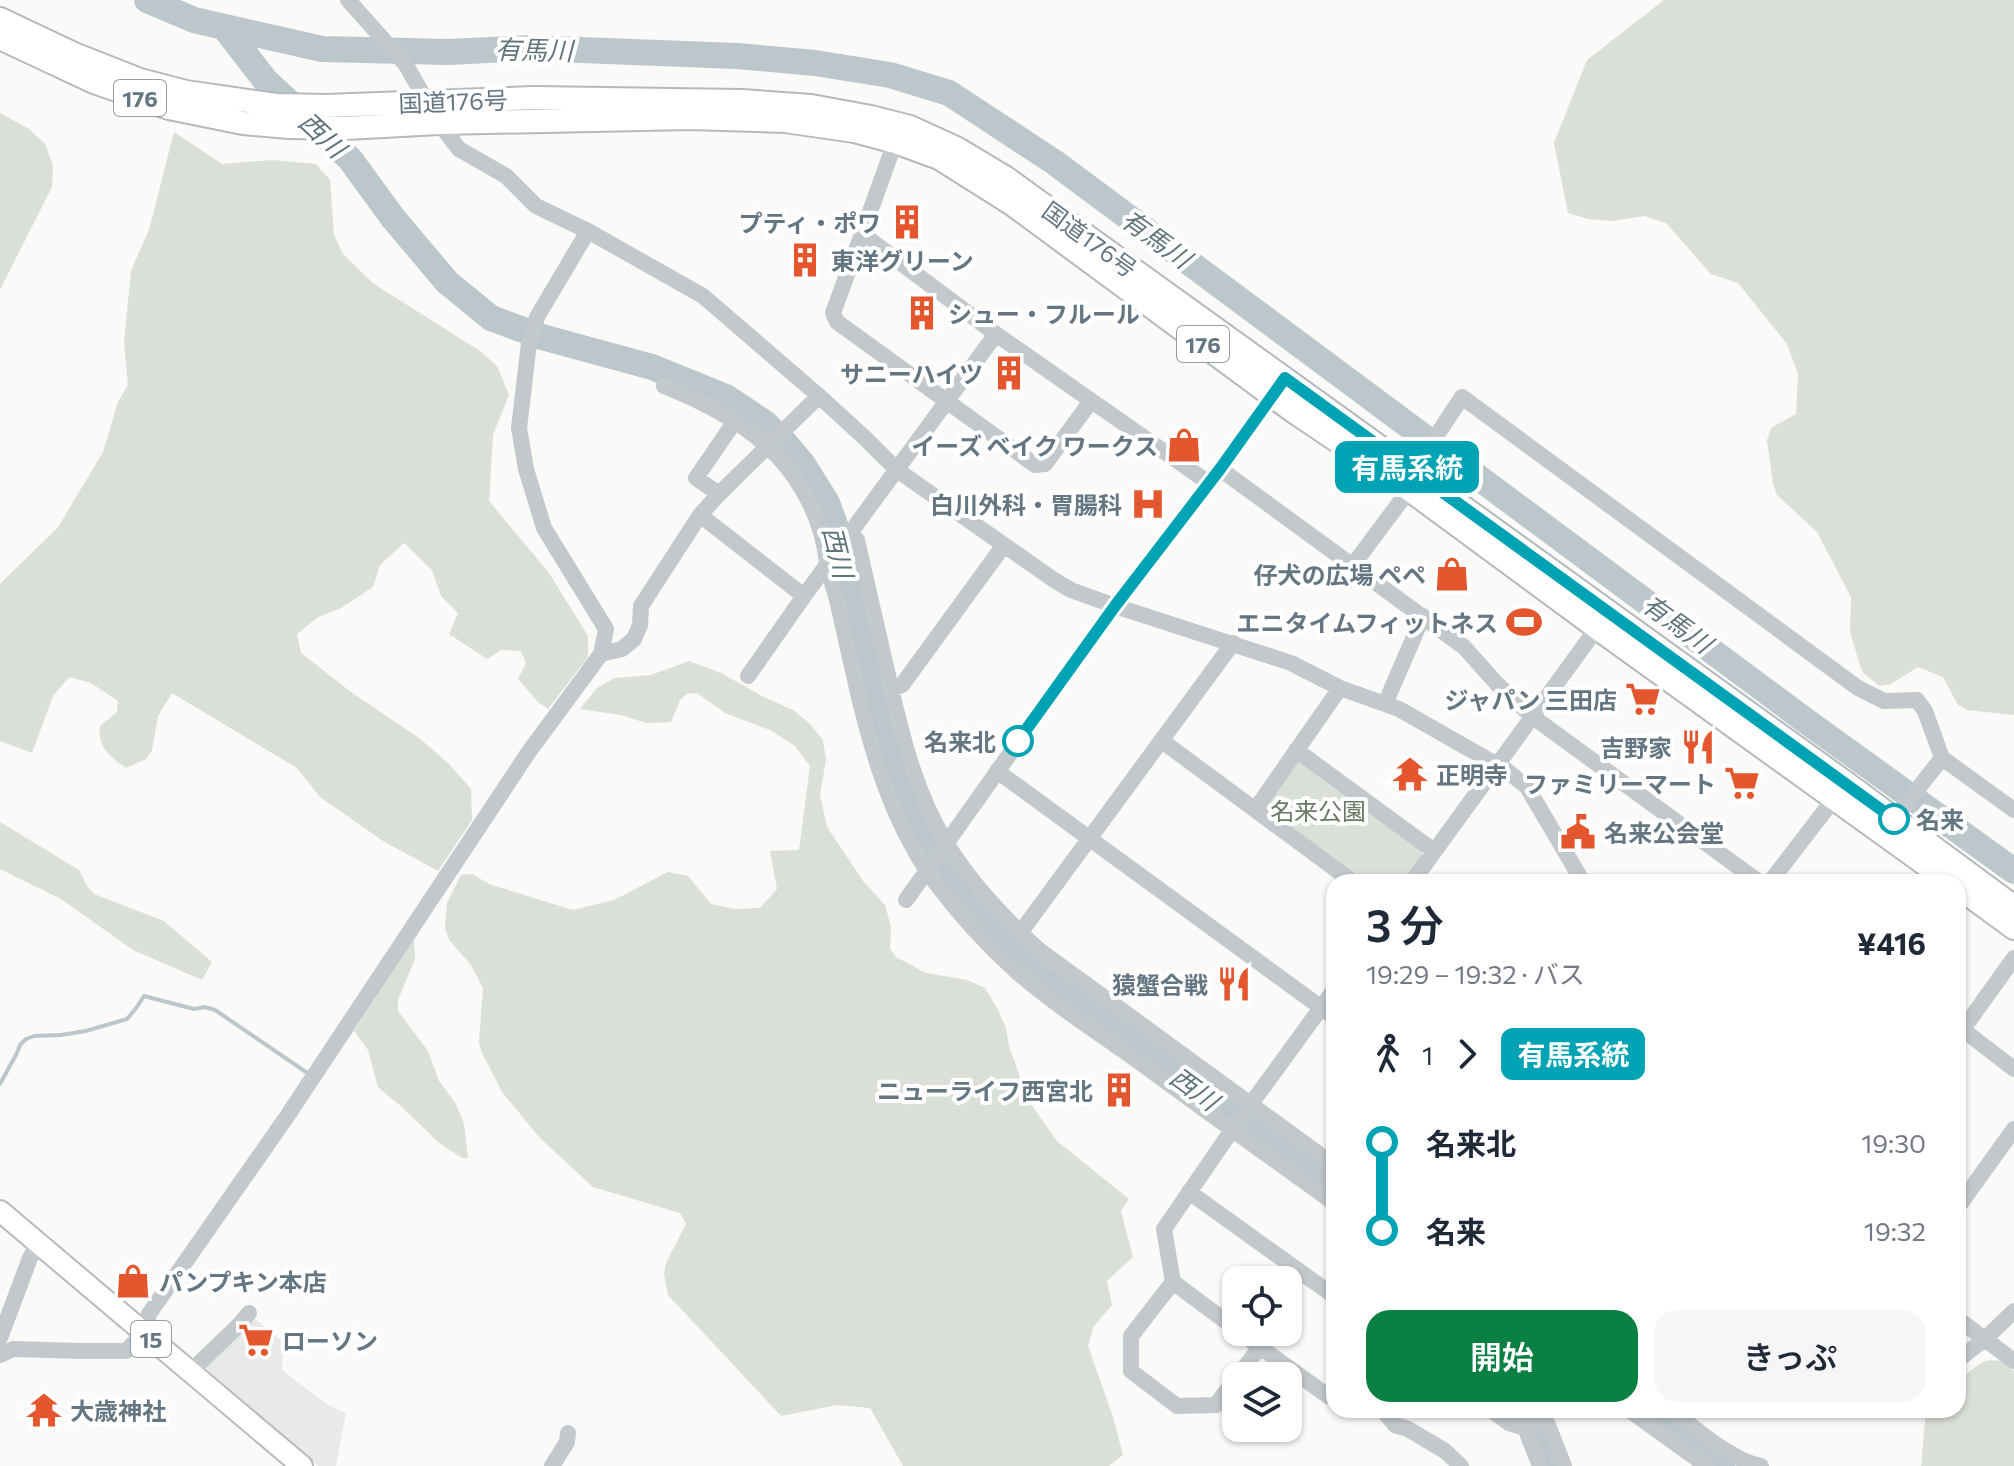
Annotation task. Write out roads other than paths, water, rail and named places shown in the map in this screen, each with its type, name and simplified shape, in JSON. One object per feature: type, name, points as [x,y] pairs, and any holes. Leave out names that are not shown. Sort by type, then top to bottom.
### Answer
[{"type":"highway","name":"国道176号","points":[[0,19],[74,54],[140,80],[186,92],[276,105],[533,98],[742,101],[811,106],[910,127],[956,148],[1006,178],[1279,387]]},
{"type":"highway","name":"国道176号","points":[[0,38],[94,82],[169,108],[243,123],[346,128],[690,118],[785,121],[854,131],[939,158],[1012,204],[1411,477],[1840,790],[1940,874]]},
{"type":"highway","name":"国道176号","points":[[1411,477],[1597,628],[1840,790],[1898,813],[2014,907]]},
{"type":"highway","points":[[1966,893],[2014,928]]},
{"type":"main road","name":"15","points":[[0,1211],[302,1466]]},
{"type":"street","points":[[353,5],[406,65],[425,101],[459,149],[506,176],[536,206],[588,231],[703,296],[819,396],[897,470],[1063,585],[1115,606],[1291,663],[1340,688],[1399,709],[1506,770],[1527,787],[1574,874]]},
{"type":"street","points":[[895,142],[833,313],[837,322],[1035,465],[1045,464],[1091,401]]},
{"type":"street","points":[[0,1355],[13,1349],[126,1351],[144,1333],[149,1314],[288,1115],[528,753],[601,654],[606,629],[544,528],[526,469],[519,428],[529,343],[537,317],[588,231]]},
{"type":"street","points":[[862,234],[996,334],[1209,483]]},
{"type":"street","points":[[748,676],[996,334]]},
{"type":"street","points":[[664,386],[697,399],[735,421],[767,447],[801,487],[824,539],[827,564],[863,713],[886,789],[908,837],[957,910],[1018,973],[1326,1197]]},
{"type":"street","points":[[906,900],[1115,606],[1279,387]]},
{"type":"street","points":[[601,654],[622,649],[634,639],[640,625],[641,606],[700,515],[819,396]]},
{"type":"street","points":[[1353,565],[1462,397],[1858,688],[1884,701],[1917,700],[1925,711],[1942,758],[2014,810]]},
{"type":"street","points":[[719,494],[696,478],[735,421]]},
{"type":"street","points":[[1220,469],[1464,647],[1497,684],[1533,717],[1748,874]]},
{"type":"street","points":[[700,515],[804,596]]},
{"type":"street","points":[[851,533],[857,540],[912,772],[947,844],[980,890],[1020,933],[1063,969],[1326,1159]]},
{"type":"street","points":[[891,689],[902,685],[1004,545]]},
{"type":"street","points":[[1385,704],[1423,616]]},
{"type":"street","points":[[1418,874],[1597,628]]},
{"type":"street","points":[[1020,933],[1233,643]]},
{"type":"street","points":[[1255,810],[1340,688]]},
{"type":"street","points":[[1162,741],[1342,874]]},
{"type":"street","points":[[1296,750],[1434,851]]},
{"type":"street","points":[[1898,813],[1942,758]]},
{"type":"street","points":[[997,771],[1326,1012]]},
{"type":"street","points":[[1776,874],[1840,790]]},
{"type":"street","points":[[1966,1023],[2014,958]]},
{"type":"street","points":[[1222,1319],[1173,1282],[1164,1229],[1250,1105],[1326,1015]]},
{"type":"street","points":[[1966,1035],[2014,1069]]},
{"type":"street","points":[[1966,1196],[2014,1129]]},
{"type":"street","points":[[1189,1192],[1326,1290]]},
{"type":"street","points":[[0,1338],[38,1243]]},
{"type":"street","points":[[1173,1282],[1131,1336],[1131,1371],[1177,1406],[1216,1405],[1222,1397]]},
{"type":"street","points":[[1966,1354],[2014,1311]]},
{"type":"street","points":[[190,1372],[249,1313]]},
{"type":"street","points":[[1966,1325],[2014,1361]]},
{"type":"street","points":[[1248,1362],[1260,1347],[1326,1395]]},
{"type":"street","points":[[1389,1418],[1395,1425],[1408,1429],[1445,1451],[1461,1466]]},
{"type":"street","points":[[1502,1418],[1509,1423],[1537,1422]]},
{"type":"street","points":[[1640,1418],[1707,1466]]},
{"type":"street","points":[[1686,1418],[1734,1456],[1761,1466]]},
{"type":"street","points":[[1537,1422],[1540,1466]]},
{"type":"street","points":[[1537,1422],[1564,1466]]},
{"type":"street","points":[[552,1466],[567,1442],[568,1433]]},
{"type":"waterway","name":"有馬川","points":[[147,0],[194,20],[322,49],[448,52],[529,48],[737,56],[815,63],[890,75],[949,93],[1054,162],[1806,721],[2014,871]]},
{"type":"waterway","name":"西川","points":[[224,27],[265,80],[350,159],[393,218],[447,282],[491,318],[542,337],[652,367],[726,397],[765,423],[786,444],[827,503],[838,533],[879,702],[889,757],[925,839],[948,877],[1010,952],[1035,973],[1326,1181]]},
{"type":"waterway","points":[[0,1084],[26,1039],[86,1031],[127,1019],[144,996],[194,1009],[205,1007],[215,1010],[306,1072]]},
{"type":"waterway","points":[[1532,1418],[1552,1466]]},
{"type":"waterway","name":"西川","points":[[1655,1418],[1722,1466]]},
{"type":"place","name":"プティ・ポワ","points":[[907,222]]},
{"type":"place","name":"東洋グリーン","points":[[805,260]]},
{"type":"place","name":"シュー・フルール","points":[[922,313]]},
{"type":"place","name":"サニーハイツ","points":[[1009,373]]},
{"type":"place","name":"イーズ ベイク ワークス","points":[[1184,445]]},
{"type":"place","name":"白川外科・胃腸科","points":[[1148,504]]},
{"type":"place","name":"仔犬の広場 ペペ","points":[[1452,574]]},
{"type":"place","name":"エニタイムフィットネス","points":[[1524,622]]},
{"type":"place","name":"ジャパン 三田店","points":[[1643,699]]},
{"type":"place","name":"名来北","points":[[1018,741]]},
{"type":"place","name":"吉野家","points":[[1698,747]]},
{"type":"place","name":"正明寺","points":[[1410,774]]},
{"type":"place","name":"ファミリーマート","points":[[1742,783]]},
{"type":"place","name":"名来","points":[[1894,819]]},
{"type":"place","name":"名来公会堂","points":[[1578,832]]},
{"type":"place","name":"猿蟹合戦","points":[[1234,984]]},
{"type":"place","name":"ニューライフ西宮北","points":[[1119,1090]]},
{"type":"place","name":"パンプキン本店","points":[[133,1281]]},
{"type":"place","name":"ローソン","points":[[256,1340]]},
{"type":"place","name":"大歳神社","points":[[44,1410]]},
{"type":"park label","name":"名来公園","points":[[1318,810]]}]
